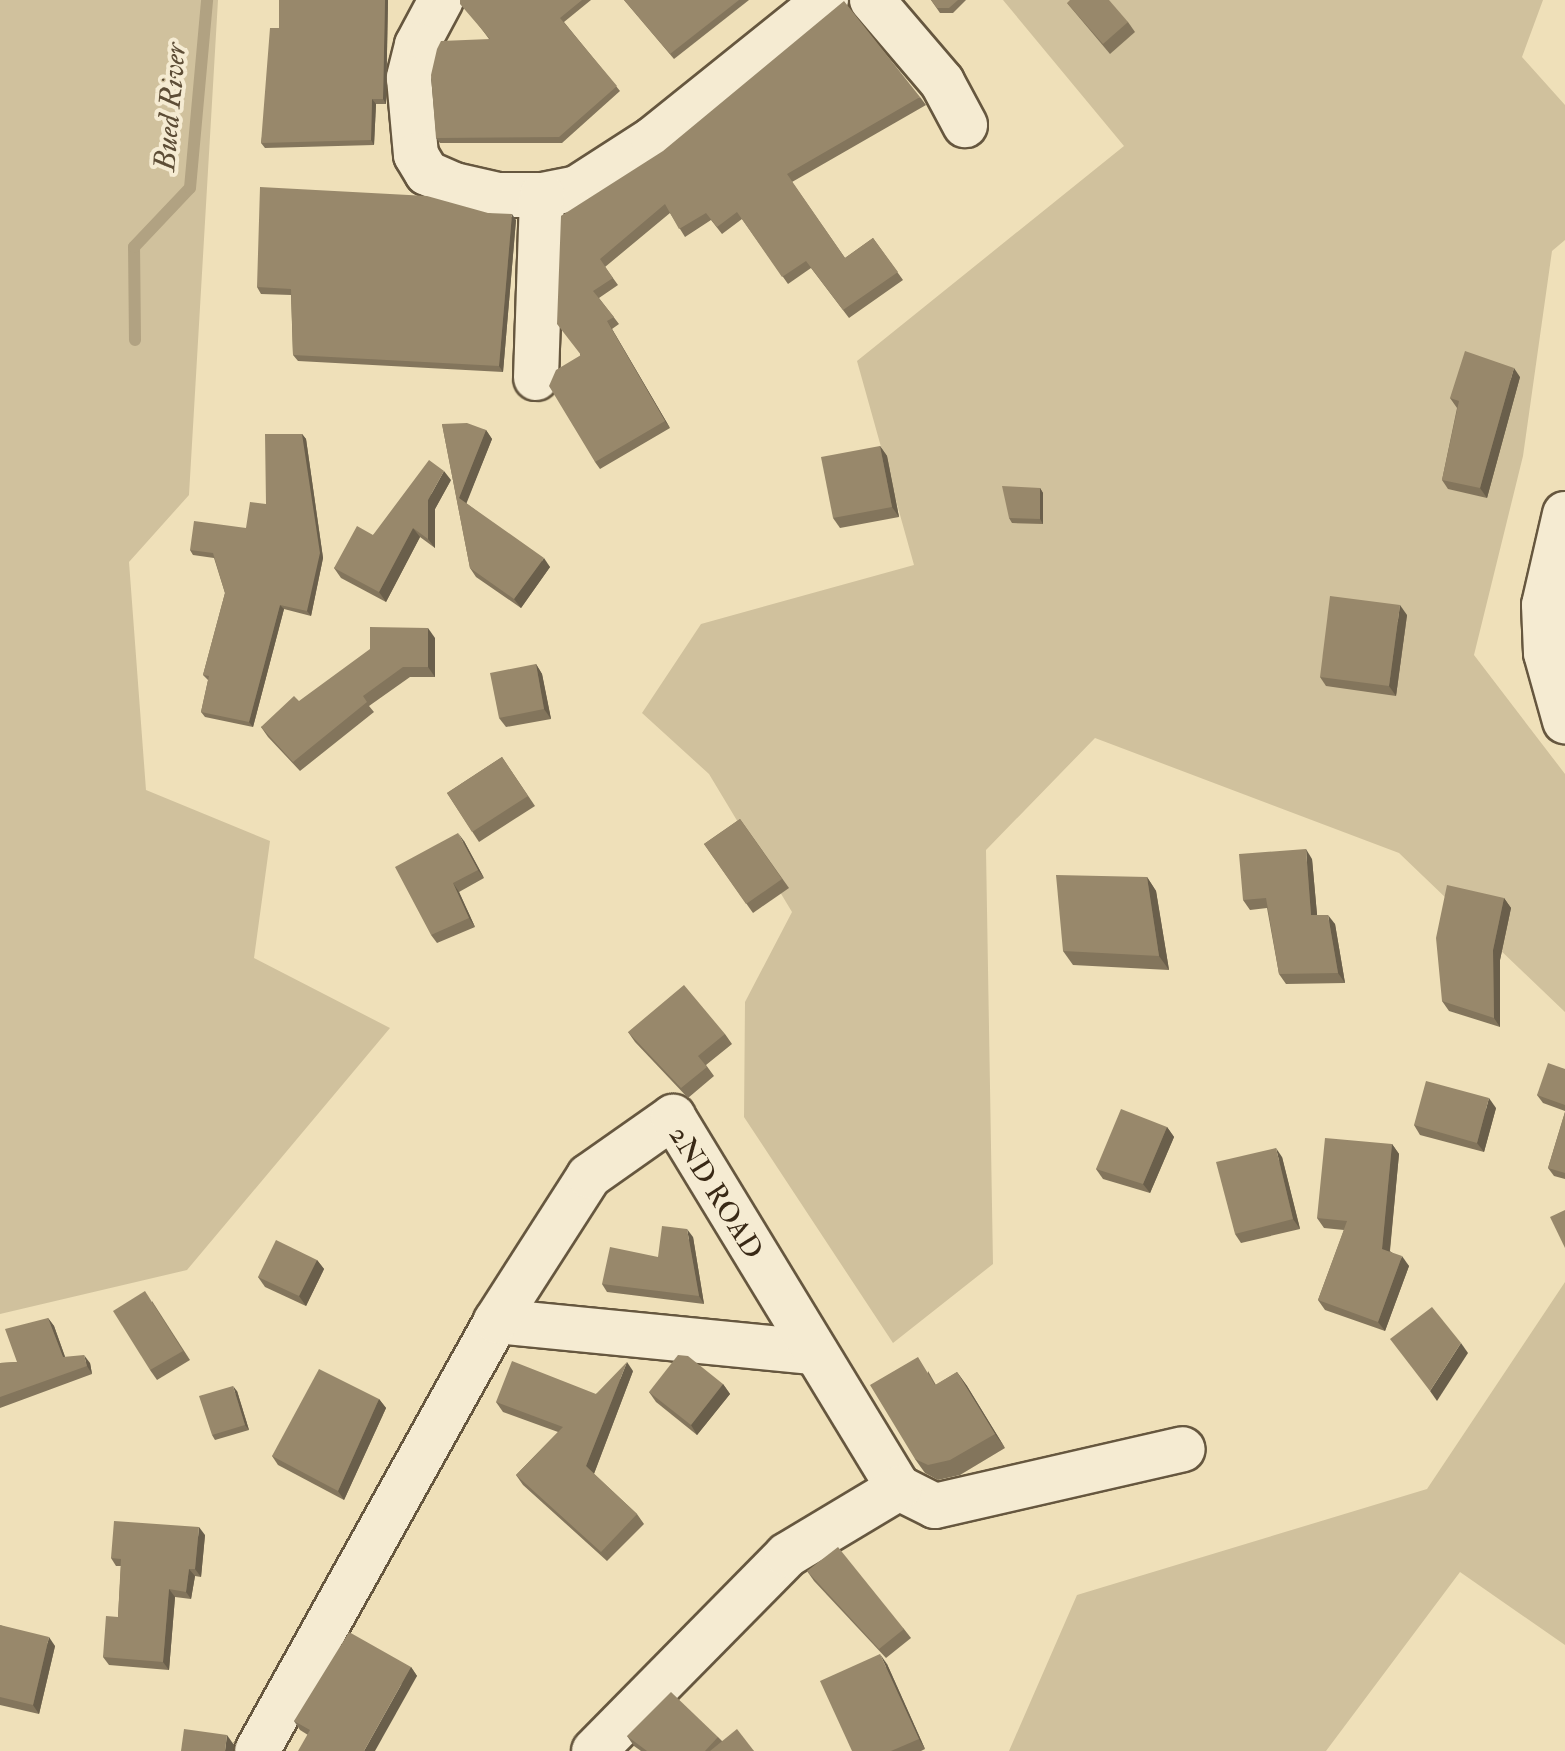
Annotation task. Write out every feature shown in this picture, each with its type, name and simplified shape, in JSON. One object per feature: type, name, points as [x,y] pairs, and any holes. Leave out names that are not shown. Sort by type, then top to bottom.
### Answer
[{"type":"street","points":[[441,0],[417,45],[409,78],[416,155],[427,173],[454,185],[498,195],[542,195],[577,188],[653,139],[826,0]]},
{"type":"street","points":[[872,0],[942,82],[965,125]]},
{"type":"street","points":[[536,378],[542,195]]},
{"type":"street","points":[[1565,514],[1544,605],[1548,666],[1565,721]]},
{"type":"street","name":"2ND ROAD","points":[[257,1751],[496,1321],[589,1176],[673,1117],[813,1352],[899,1488]]},
{"type":"street","points":[[496,1321],[813,1352]]},
{"type":"street","points":[[594,1751],[787,1555],[899,1488],[935,1506],[1183,1449]]},
{"type":"shaded area","points":[[0,0],[218,0],[189,495],[129,562],[146,790],[270,841],[254,958],[390,1028],[187,1270],[0,1314]]},
{"type":"shaded area","points":[[1003,0],[1543,0],[1522,57],[1565,105],[1565,240],[1552,251],[1523,456],[1474,655],[1565,774],[1565,1012],[1399,853],[1095,738],[986,850],[993,1264],[893,1343],[744,1117],[745,1002],[792,912],[709,774],[642,713],[701,624],[914,565],[857,361],[1124,146]]},
{"type":"shaded area","points":[[1565,1282],[1565,1645],[1460,1572],[1326,1751],[1009,1751],[1077,1595],[1427,1489]]},
{"type":"building","points":[[279,0],[385,0],[383,99],[372,99],[371,140],[261,143],[270,28],[279,28]]},
{"type":"building","points":[[460,0],[582,0],[560,18],[617,86],[559,137],[436,138],[431,75],[441,41],[490,39],[460,4]]},
{"type":"building","points":[[624,0],[739,0],[670,54]]},
{"type":"building","points":[[931,0],[958,0],[949,8],[937,8]]},
{"type":"building","points":[[1070,0],[1109,0],[1128,22],[1103,44],[1067,3]]},
{"type":"building","points":[[844,1],[920,97],[787,174],[845,258],[873,238],[898,272],[843,310],[806,261],[782,277],[737,212],[717,227],[706,213],[679,229],[665,204],[600,259],[613,278],[593,291],[614,317],[607,321],[665,421],[595,462],[549,386],[556,370],[581,355],[557,324],[561,216],[663,151]]},
{"type":"building","points":[[260,187],[427,196],[488,213],[512,214],[499,366],[293,355],[291,289],[257,287]]},
{"type":"building","points":[[1465,351],[1514,368],[1480,488],[1442,480],[1459,401],[1450,398]]},
{"type":"building","points":[[467,423],[486,430],[459,498],[544,558],[514,599],[470,568],[442,424]]},
{"type":"building","points":[[265,434],[302,434],[320,553],[307,611],[280,605],[249,722],[201,712],[209,676],[203,675],[225,593],[213,553],[190,550],[194,521],[246,528],[250,502],[266,504]]},
{"type":"building","points":[[880,446],[892,507],[833,518],[821,457]]},
{"type":"building","points":[[429,460],[444,471],[428,500],[428,539],[413,528],[379,592],[334,568],[357,526],[373,535]]},
{"type":"building","points":[[1002,486],[1040,488],[1040,519],[1009,518]]},
{"type":"building","points":[[1330,596],[1400,605],[1389,686],[1320,677]]},
{"type":"building","points":[[370,627],[428,628],[428,667],[403,667],[363,696],[367,702],[293,762],[261,727],[294,696],[299,701],[370,649]]},
{"type":"building","points":[[536,664],[544,709],[499,718],[490,673]]},
{"type":"building","points":[[502,757],[528,796],[472,832],[447,793]]},
{"type":"building","points":[[740,819],[782,879],[746,904],[704,844]]},
{"type":"building","points":[[458,833],[478,870],[453,883],[469,918],[431,935],[395,867]]},
{"type":"building","points":[[1306,849],[1311,915],[1328,915],[1338,973],[1279,974],[1266,898],[1243,900],[1239,854]]},
{"type":"building","points":[[1056,875],[1147,877],[1159,956],[1063,951]]},
{"type":"building","points":[[1447,885],[1504,898],[1493,950],[1494,1018],[1442,1001],[1436,938]]},
{"type":"building","points":[[684,985],[725,1034],[698,1056],[707,1067],[681,1088],[628,1032]]},
{"type":"building","points":[[1548,1063],[1565,1069],[1565,1105],[1537,1095]]},
{"type":"building","points":[[1426,1081],[1489,1098],[1477,1143],[1414,1125]]},
{"type":"building","points":[[1121,1109],[1167,1127],[1143,1184],[1096,1169]]},
{"type":"building","points":[[1565,1112],[1565,1173],[1548,1168]]},
{"type":"building","points":[[1325,1138],[1392,1144],[1382,1249],[1402,1256],[1378,1322],[1318,1300],[1347,1221],[1317,1218]]},
{"type":"building","points":[[1276,1148],[1293,1219],[1235,1234],[1216,1162]]},
{"type":"building","points":[[1565,1210],[1565,1248],[1550,1217]]},
{"type":"building","points":[[662,1226],[687,1229],[699,1296],[602,1284],[610,1247],[658,1257]]},
{"type":"building","points":[[276,1240],[317,1260],[299,1296],[258,1277]]},
{"type":"building","points":[[145,1291],[183,1351],[150,1370],[113,1311]]},
{"type":"building","points":[[1432,1307],[1461,1343],[1430,1391],[1390,1339]]},
{"type":"building","points":[[48,1318],[63,1357],[84,1355],[87,1366],[0,1397],[0,1363],[17,1362],[5,1329]]},
{"type":"building","points":[[678,1355],[688,1356],[723,1384],[691,1425],[649,1392]]},
{"type":"building","points":[[918,1357],[935,1385],[957,1372],[995,1434],[950,1460],[928,1465],[915,1459],[870,1385]]},
{"type":"building","points":[[512,1361],[596,1394],[627,1362],[586,1466],[637,1514],[601,1552],[516,1475],[563,1427],[496,1402]]},
{"type":"building","points":[[319,1369],[379,1399],[338,1491],[272,1456]]},
{"type":"building","points":[[233,1386],[245,1425],[212,1435],[199,1396]]},
{"type":"building","points":[[114,1521],[199,1527],[195,1569],[189,1569],[186,1592],[169,1589],[163,1662],[103,1657],[106,1616],[118,1617],[121,1559],[111,1558]]},
{"type":"building","points":[[838,1547],[904,1629],[879,1649],[807,1571]]},
{"type":"building","points":[[0,1625],[49,1637],[33,1705],[0,1697]]},
{"type":"building","points":[[349,1632],[411,1667],[364,1751],[298,1751],[310,1730],[294,1721]]},
{"type":"building","points":[[880,1654],[919,1739],[891,1751],[852,1751],[820,1681]]},
{"type":"building","points":[[671,1692],[718,1737],[705,1751],[647,1751],[627,1736]]},
{"type":"building","points":[[184,1729],[227,1735],[225,1751],[181,1751]]},
{"type":"building","points":[[737,1729],[754,1751],[710,1751]]},
{"type":"waterway","name":"Bued River","points":[[135,340],[134,247],[190,188],[207,0]]}]
